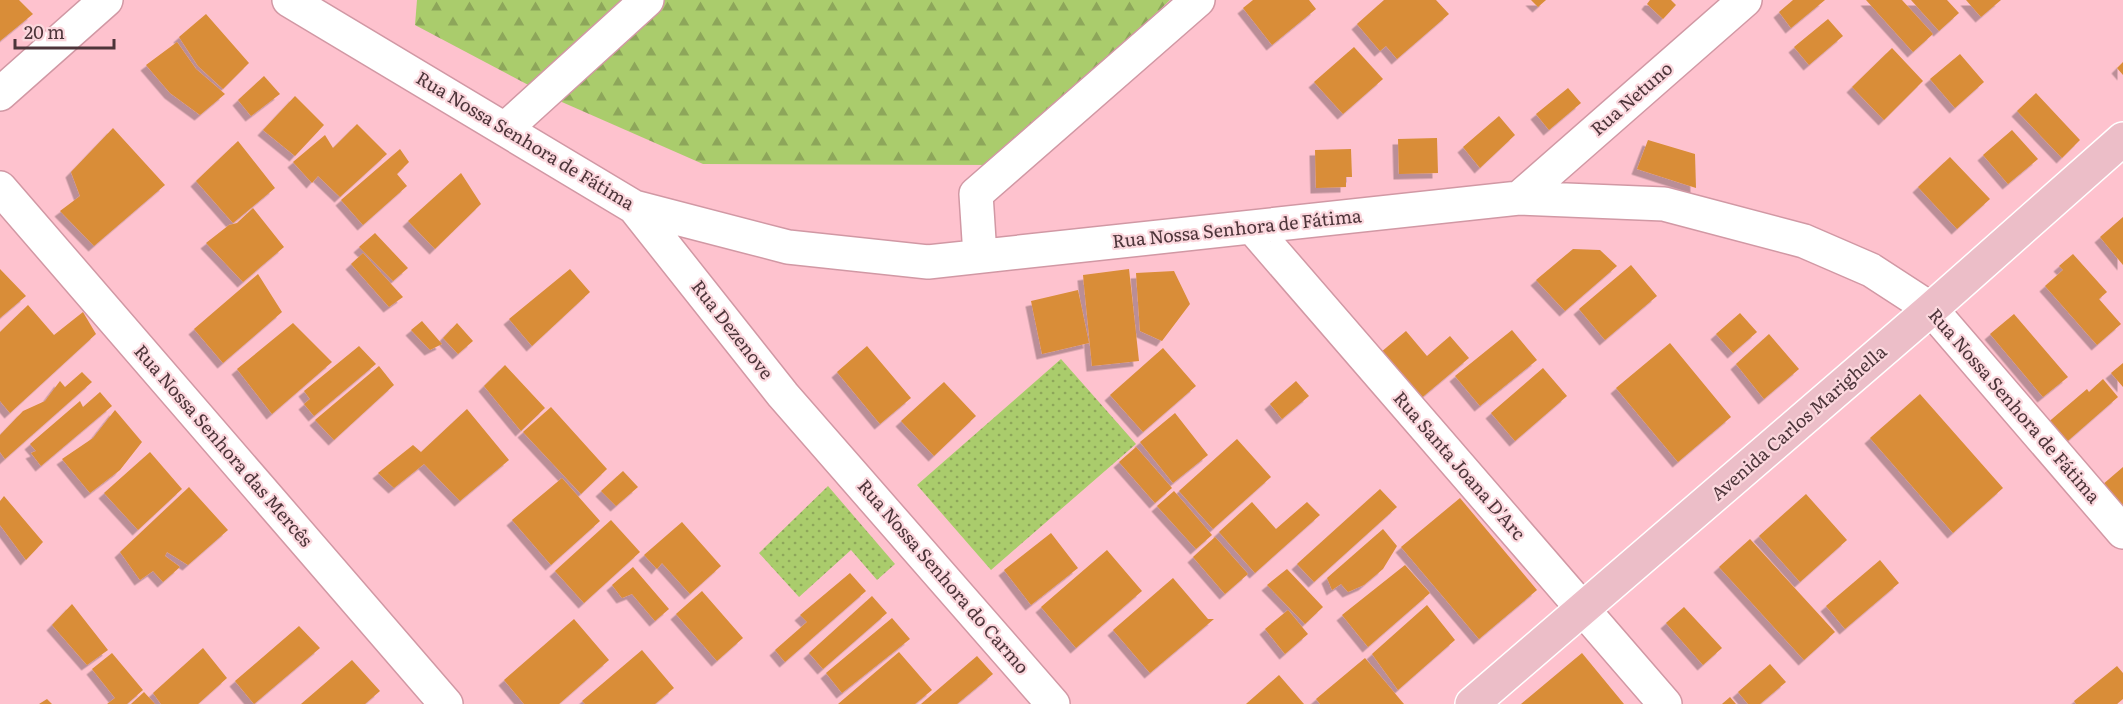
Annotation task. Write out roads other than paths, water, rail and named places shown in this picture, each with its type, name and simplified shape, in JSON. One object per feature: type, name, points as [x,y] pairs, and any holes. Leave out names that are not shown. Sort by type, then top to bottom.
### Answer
[{"type":"main road","name":"Avenida Carlos Marighella","points":[[1472,704],[1931,309],[2123,139]]},
{"type":"street","points":[[0,94],[106,0]]},
{"type":"street","name":"Rua Nossa Senhora de Fátima","points":[[289,0],[634,207],[788,247],[928,262],[1519,198],[1664,204],[1804,241],[1871,270],[1931,309],[2123,532]]},
{"type":"street","points":[[505,129],[647,0]]},
{"type":"street","points":[[980,256],[976,194],[1198,0]]},
{"type":"street","name":"Rua Netuno","points":[[1519,198],[1745,0]]},
{"type":"street","name":"Rua Nossa Senhora das Mercês","points":[[0,188],[446,704]]},
{"type":"street","name":"Rua Dezenove","points":[[634,207],[783,395],[833,450]]},
{"type":"street","name":"Rua Santa Joana D'Arc","points":[[1253,228],[1665,704]]},
{"type":"street","name":"Rua Nossa Senhora do Carmo","points":[[833,450],[1053,704]]}]
